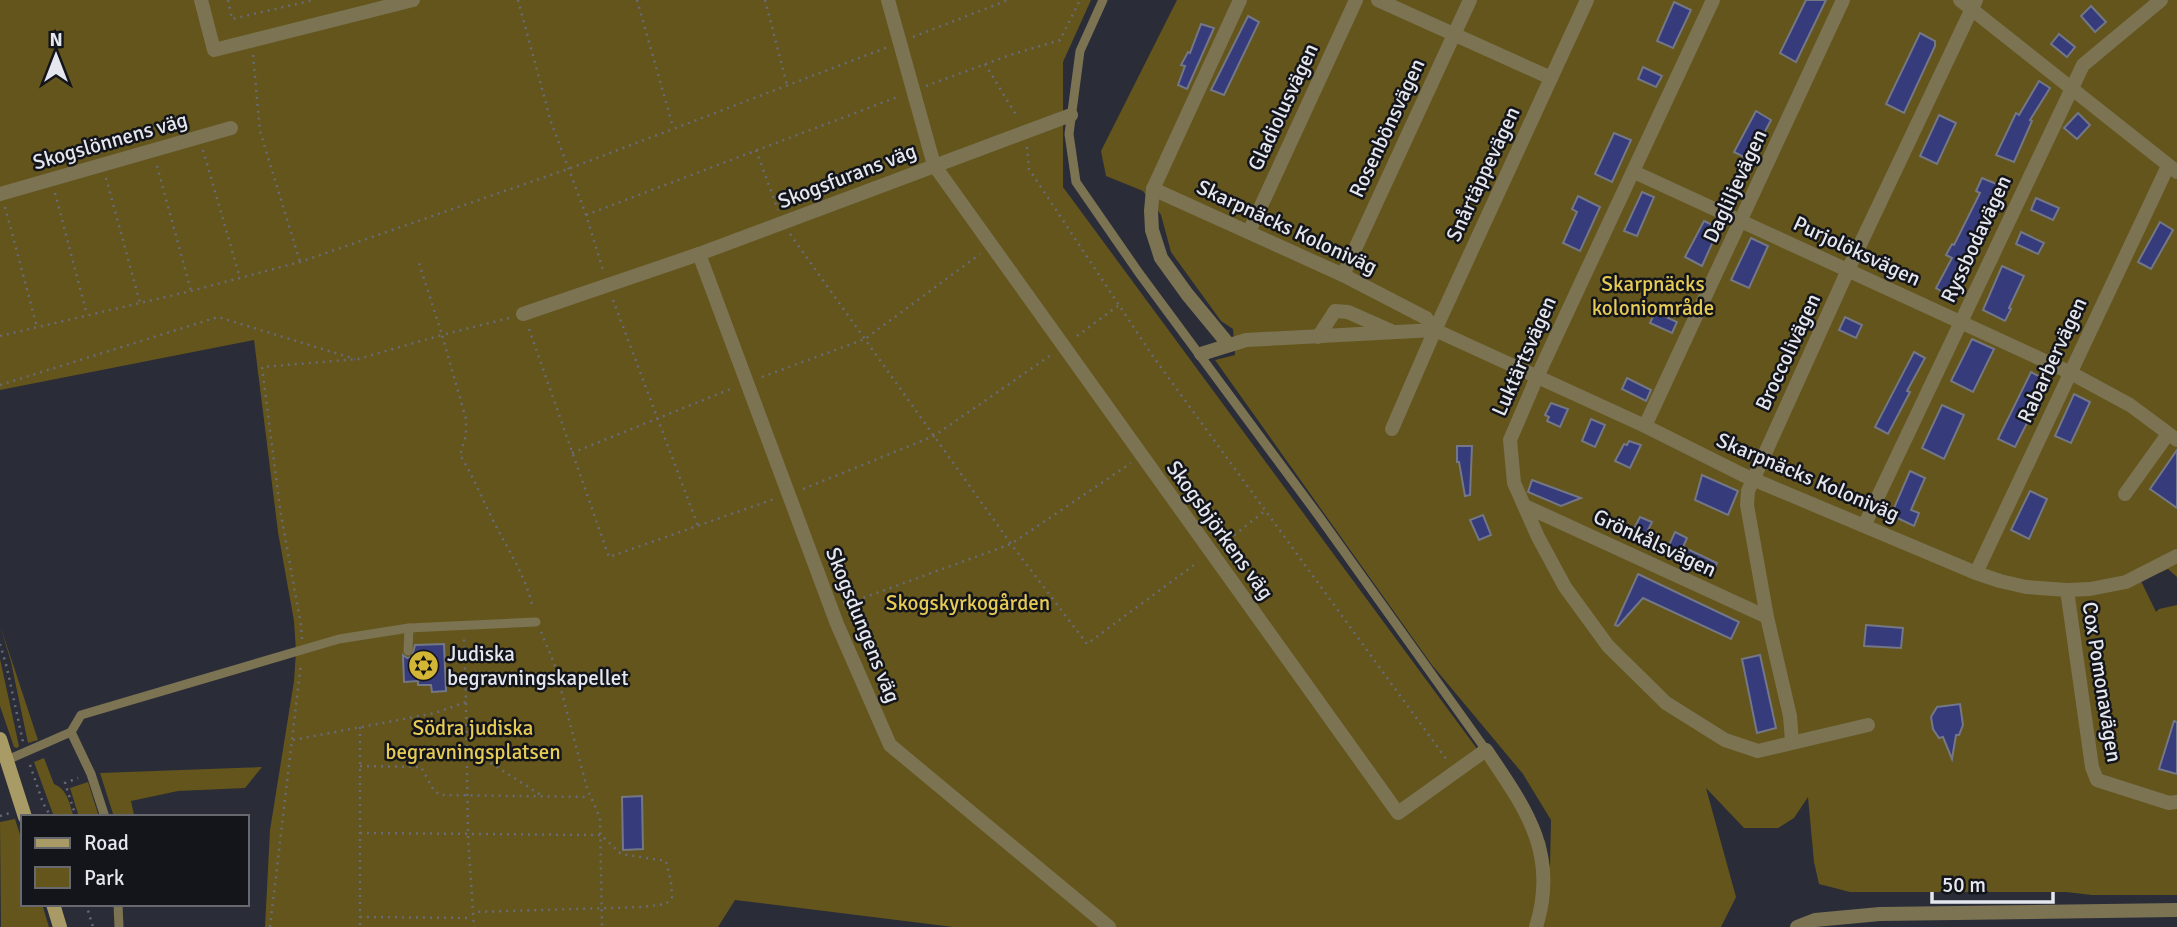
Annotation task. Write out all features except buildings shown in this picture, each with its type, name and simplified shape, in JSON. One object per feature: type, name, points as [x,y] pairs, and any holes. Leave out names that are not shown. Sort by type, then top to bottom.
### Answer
[{"type":"street","points":[[201,0],[214,50],[413,0]]},
{"type":"street","name":"Skogsbjörkens väg","points":[[888,0],[933,165],[1398,813],[1486,750]]},
{"type":"street","points":[[1229,345],[1161,258],[1152,230],[1151,211],[1153,188],[1240,0]]},
{"type":"street","name":"Gladiolusvägen","points":[[1249,232],[1356,0]]},
{"type":"street","points":[[1378,0],[1550,78]]},
{"type":"street","name":"Rosenbönsvägen","points":[[1343,275],[1470,0]]},
{"type":"street","name":"Snårtäppevägen","points":[[1435,330],[1587,0]]},
{"type":"street","name":"Luktärtsvägen","points":[[1713,0],[1536,377],[1510,440],[1514,483],[1538,537],[1565,587],[1608,646],[1667,703],[1725,740],[1758,751],[1868,725]]},
{"type":"street","name":"Dagliljevägen","points":[[1645,426],[1843,0]]},
{"type":"street","name":"Ryssbodavägen","points":[[1865,524],[2083,65],[2161,0]]},
{"type":"street","points":[[1969,3],[2071,89],[2173,169]]},
{"type":"street","name":"Broccolivägen","points":[[1792,742],[1790,716],[1767,617],[1747,505],[1752,478],[1969,3]]},
{"type":"street","name":"Skogsfurans väg","points":[[523,314],[699,254],[1071,115]]},
{"type":"street","name":"Skogslönnens väg","points":[[1,194],[231,128]]},
{"type":"street","name":"Rabarbervägen","points":[[1976,573],[2069,372],[2173,169]]},
{"type":"street","name":"Purjolöksvägen","points":[[1634,172],[2069,372],[2130,405],[2173,437],[2125,494]]},
{"type":"street","name":"Skarpnäcks Koloniväg","points":[[1153,188],[1343,275],[1426,318],[1435,330],[1752,478],[1976,573],[2026,587],[2067,590],[2126,582],[2177,556]]},
{"type":"street","name":"Skogsdungens väg","points":[[699,254],[830,606],[890,745],[1109,927]]},
{"type":"street","points":[[1318,337],[1335,311],[1348,312],[1395,333]]},
{"type":"street","points":[[1200,354],[1246,340],[1435,330],[1392,429]]},
{"type":"street","name":"Grönkålsvägen","points":[[1525,506],[1767,617]]},
{"type":"street","name":"Cox Pomonavägen","points":[[2067,590],[2092,767],[2097,780],[2169,803],[2177,802]]},
{"type":"street","points":[[0,740],[24,815]]},
{"type":"street","points":[[1486,750],[1520,800],[1535,832],[1545,874],[1542,907],[1536,927]]},
{"type":"street","points":[[54,906],[60,927]]},
{"type":"street","points":[[1797,927],[1815,920],[1880,914],[2177,909]]},
{"type":"lane","points":[[1103,0],[1080,51],[1069,134],[1076,182],[1139,273],[1486,750]]},
{"type":"lane","points":[[7,760],[71,732],[81,715],[339,639],[409,628],[536,622]]},
{"type":"lane","points":[[408,651],[409,628]]},
{"type":"lane","points":[[71,732],[92,774],[104,815]]},
{"type":"lane","points":[[118,906],[119,927]]},
{"type":"path","points":[[228,0],[232,19],[314,0]]},
{"type":"path","points":[[283,0],[285,7]]},
{"type":"path","points":[[518,0],[551,122],[586,215],[608,285],[698,526]]},
{"type":"path","points":[[637,0],[673,127]]},
{"type":"path","points":[[765,0],[787,85]]},
{"type":"path","points":[[0,336],[300,262],[568,169],[1008,0]]},
{"type":"path","points":[[586,215],[985,64],[1060,40],[1080,0]]},
{"type":"path","points":[[251,40],[260,131],[300,262]]},
{"type":"path","points":[[985,64],[1025,131],[1029,169],[1152,355],[1455,772]]},
{"type":"path","points":[[200,137],[240,278]]},
{"type":"path","points":[[756,150],[782,223],[1011,544],[1087,644],[1266,510]]},
{"type":"path","points":[[152,151],[191,291]]},
{"type":"path","points":[[102,165],[140,303]]},
{"type":"path","points":[[52,179],[88,316]]},
{"type":"path","points":[[1,194],[37,327]]},
{"type":"path","points":[[572,453],[747,383],[866,340],[991,246]]},
{"type":"path","points":[[418,260],[466,419],[466,435],[460,455],[475,479],[489,513],[528,586],[536,622],[554,663],[591,797],[600,818],[602,927]]},
{"type":"path","points":[[270,927],[293,740],[302,625],[280,509],[262,367],[358,359],[523,314]]},
{"type":"path","points":[[0,385],[218,317],[358,359]]},
{"type":"path","points":[[830,606],[860,599],[1011,544],[1140,456]]},
{"type":"path","points":[[464,625],[468,836],[474,927]]},
{"type":"path","points":[[0,644],[26,752],[43,803],[50,815]]},
{"type":"path","points":[[293,740],[435,713],[466,702]]},
{"type":"path","points":[[360,727],[360,927]]},
{"type":"path","points":[[467,748],[541,794]]},
{"type":"path","points":[[360,766],[421,767],[434,791],[441,795],[541,794],[591,797]]},
{"type":"path","points":[[75,815],[65,783],[92,774]]},
{"type":"path","points":[[360,833],[468,836],[601,835],[621,854],[666,861],[671,882],[672,897],[666,904],[474,912]]},
{"type":"path","points":[[87,906],[93,927]]},
{"type":"path","points":[[360,917],[474,918]]},
{"type":"green space","points":[[0,0],[1091,0],[1063,62],[1063,187],[1545,841],[1550,868],[1551,820],[1523,774],[1432,665],[1215,360],[1235,355],[1233,329],[1221,321],[1171,252],[1161,215],[1143,191],[1106,176],[1101,151],[1177,0],[2177,0],[2177,577],[2168,569],[2141,581],[2156,612],[2177,605],[2177,895],[1850,892],[1819,884],[1814,862],[1808,797],[1794,818],[1778,828],[1744,828],[1706,788],[1736,897],[1721,927],[953,927],[735,900],[718,927],[265,927],[270,830],[294,681],[296,651],[254,340],[0,390]]},
{"type":"green space","points":[[0,625],[38,740],[28,743],[11,662]]},
{"type":"green space","points":[[0,659],[19,746],[17,748],[14,747],[0,706]]},
{"type":"green space","points":[[44,758],[54,784],[67,797],[73,815],[54,815],[34,762]]},
{"type":"green space","points":[[262,767],[245,788],[178,791],[131,801],[134,815],[113,815],[100,773]]},
{"type":"green space","points":[[88,782],[98,815],[78,815],[70,788]]},
{"type":"green space","points":[[15,819],[21,838],[21,906],[43,906],[49,927],[1,927],[0,822]]},
{"type":"place","name":"Judiska begravningskapellet","points":[[424,666]]},
{"type":"park label","name":"Skarpnäcks koloniområde","points":[[1653,296]]},
{"type":"park label","name":"Skogskyrkogården","points":[[968,603]]},
{"type":"park label","name":"Södra judiska begravningsplatsen","points":[[473,740]]}]
